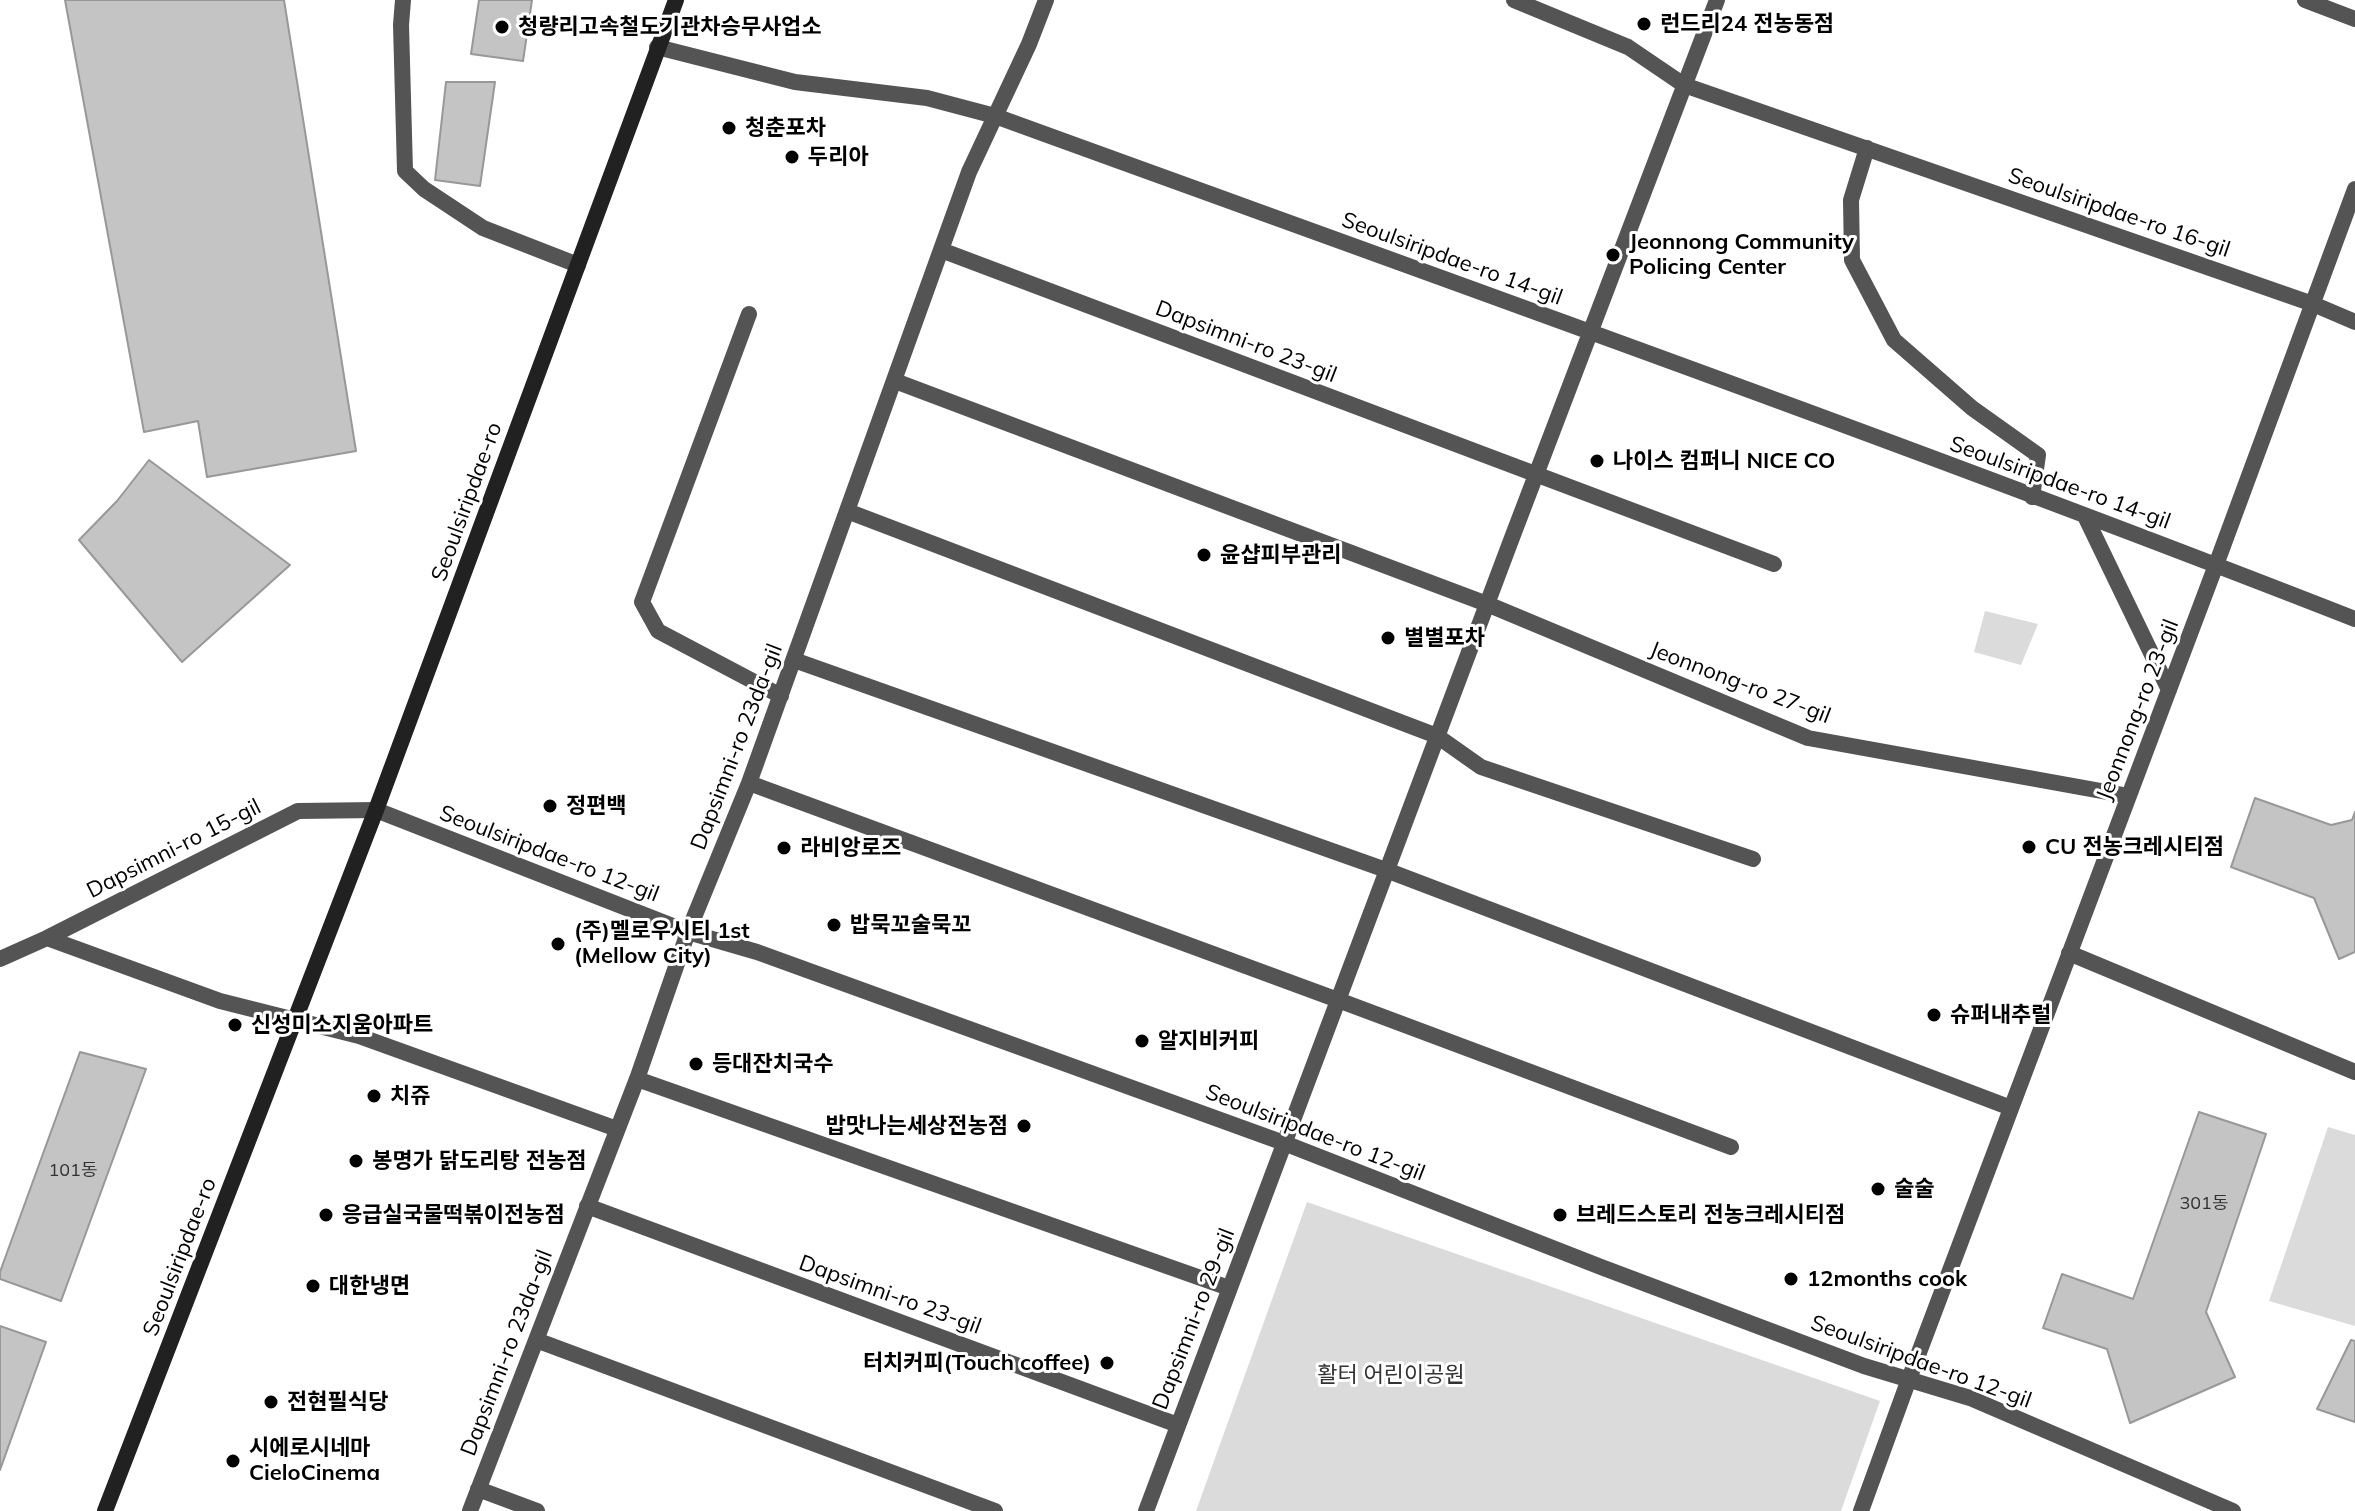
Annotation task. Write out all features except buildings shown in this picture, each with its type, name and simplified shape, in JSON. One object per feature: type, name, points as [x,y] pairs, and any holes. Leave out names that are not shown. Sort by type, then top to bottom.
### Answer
[{"type":"main road","name":"Seoulsiripdae-ro","points":[[105,1511],[376,810],[676,0]]},
{"type":"street","points":[[403,0],[405,171],[424,189],[483,228],[578,265]]},
{"type":"street","name":"Dapsimni-ro 23da-gil","points":[[470,1511],[637,1079],[688,932],[749,783],[969,172],[1029,44],[1046,0]]},
{"type":"street","name":"Seoulsiripdae-ro 16-gil","points":[[1514,0],[1628,47],[1684,85],[2313,304],[2355,322]]},
{"type":"street","points":[[1284,1143],[1717,0]]},
{"type":"street","points":[[2305,0],[2355,19]]},
{"type":"street","name":"Seoulsiripdae-ro 14-gil","points":[[657,47],[795,82],[927,98],[995,116],[1590,332],[2355,619]]},
{"type":"street","points":[[1867,148],[1851,200],[1852,260],[1894,340],[1972,408],[2038,455],[2032,497]]},
{"type":"street","name":"Jeonnong-ro 23-gil","points":[[1861,1511],[2355,189]]},
{"type":"street","name":"Dapsimni-ro 23-gil","points":[[941,250],[1535,475]]},
{"type":"street","points":[[749,314],[642,602],[658,631],[781,696]]},
{"type":"street","points":[[895,381],[1487,604]]},
{"type":"street","points":[[1535,475],[1774,564]]},
{"type":"street","points":[[847,511],[1437,736],[1481,767],[1753,859]]},
{"type":"street","points":[[2085,516],[2169,690]]},
{"type":"street","name":"Jeonnong-ro 27-gil","points":[[1487,604],[1808,738],[2129,796]]},
{"type":"street","points":[[794,660],[1386,870],[2011,1108]]},
{"type":"street","points":[[749,783],[1731,1147]]},
{"type":"street","name":"Seoulsiripdae-ro 12-gil","points":[[376,810],[688,932],[757,952],[1284,1143],[1864,1366],[1970,1398],[2233,1511]]},
{"type":"street","name":"Dapsimni-ro 15-gil","points":[[0,959],[298,811],[376,810]]},
{"type":"street","points":[[47,938],[220,1001],[359,1036],[617,1129]]},
{"type":"street","points":[[2069,953],[2355,1072]]},
{"type":"street","points":[[637,1079],[1229,1288]]},
{"type":"street","name":"Dapsimni-ro 29-gil","points":[[1146,1511],[1284,1143]]},
{"type":"street","name":"Dapsimni-ro 23-gil","points":[[587,1206],[1178,1425]]},
{"type":"street","points":[[536,1340],[995,1511]]},
{"type":"street","points":[[478,1489],[537,1511]]},
{"type":"green space","points":[[1985,611],[2038,624],[2021,665],[1974,652]]},
{"type":"green space","points":[[2328,1127],[2355,1135],[2355,1326],[2269,1301]]},
{"type":"green space","name":"활터 어린이공원","points":[[1307,1202],[1880,1401],[1841,1511],[1196,1511]]},
{"type":"place","name":"런드리24 전농동점","points":[[1644,24]]},
{"type":"place","name":"청량리고속철도기관차승무사업소","points":[[502,27]]},
{"type":"place","name":"청춘포차","points":[[729,128]]},
{"type":"place","name":"두리아","points":[[792,157]]},
{"type":"place","name":"Jeonnong Community Policing Center","points":[[1613,255]]},
{"type":"place","name":"나이스 컴퍼니 NICE CO","points":[[1597,461]]},
{"type":"place","name":"윤샵피부관리","points":[[1204,555]]},
{"type":"place","name":"별별포차","points":[[1388,638]]},
{"type":"place","name":"정편백","points":[[550,806]]},
{"type":"place","name":"CU 전농크레시티점","points":[[2029,847]]},
{"type":"place","name":"라비앙로즈","points":[[784,848]]},
{"type":"place","name":"밥묵꼬술묵꼬","points":[[834,925]]},
{"type":"place","name":"(주)멜로우시티 1st (Mellow City)","points":[[558,944]]},
{"type":"place","name":"슈퍼내추럴","points":[[1934,1015]]},
{"type":"place","name":"신성미소지움아파트","points":[[235,1025]]},
{"type":"place","name":"알지비커피","points":[[1142,1041]]},
{"type":"place","name":"등대잔치국수","points":[[696,1064]]},
{"type":"place","name":"치쥬","points":[[374,1096]]},
{"type":"place","name":"밥맛나는세상전농점","points":[[1024,1126]]},
{"type":"place","name":"봉명가 닭도리탕 전농점","points":[[356,1161]]},
{"type":"place","name":"술술","points":[[1878,1189]]},
{"type":"place","name":"응급실국물떡볶이전농점","points":[[326,1215]]},
{"type":"place","name":"브레드스토리 전농크레시티점","points":[[1560,1215]]},
{"type":"place","name":"12months cook","points":[[1791,1279]]},
{"type":"place","name":"대한냉면","points":[[313,1286]]},
{"type":"place","name":"터치커피(Touch coffee)","points":[[1107,1363]]},
{"type":"place","name":"전현필식당","points":[[271,1402]]},
{"type":"place","name":"시에로시네마 CieloCinema","points":[[233,1461]]}]
